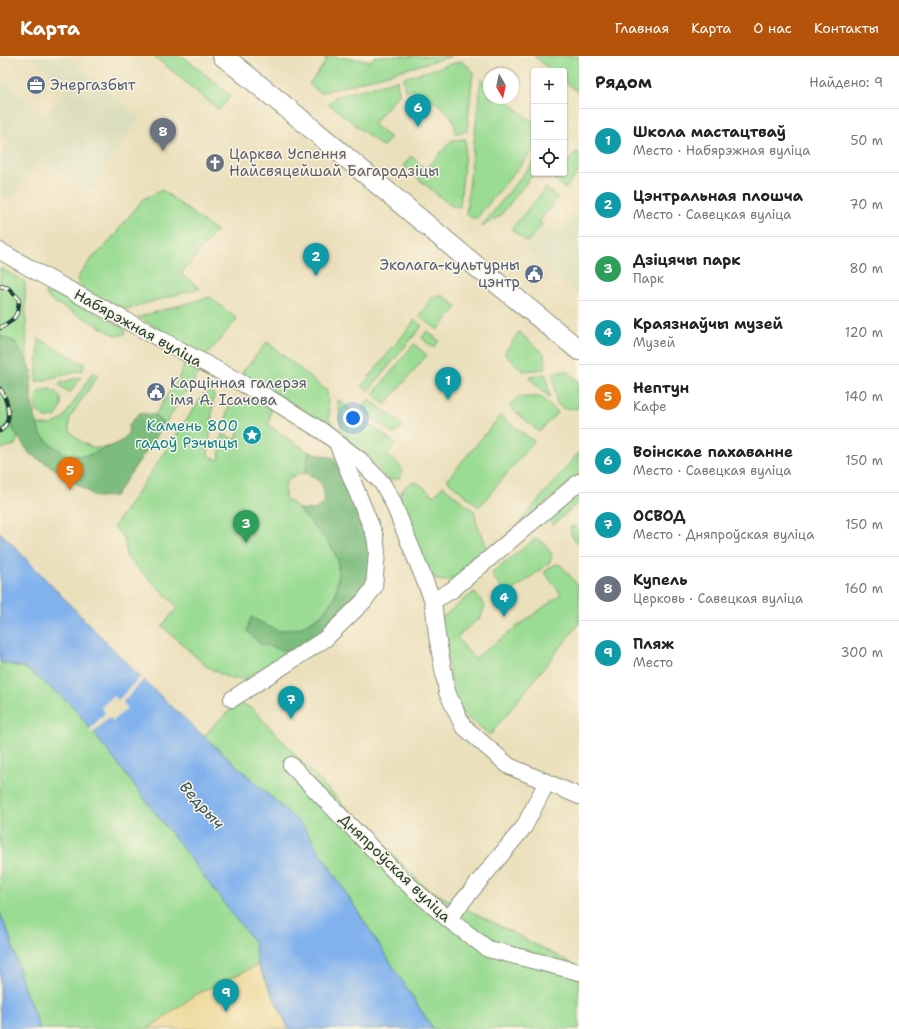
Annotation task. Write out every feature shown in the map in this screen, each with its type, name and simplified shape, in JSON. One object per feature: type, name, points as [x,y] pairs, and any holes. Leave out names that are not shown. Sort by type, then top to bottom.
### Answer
[{"type":"street","points":[[223,56],[579,350]]},
{"type":"street","name":"Набярэжная вуліца","points":[[0,251],[269,398],[322,431],[360,460],[382,483],[392,500],[433,601],[437,635],[447,692],[463,726],[509,766],[579,796]]},
{"type":"street","points":[[232,699],[325,639],[364,601],[374,587],[377,552],[375,536],[337,443]]},
{"type":"street","points":[[433,601],[452,590],[579,482]]},
{"type":"street","name":"Дняпроўская вуліца","points":[[291,765],[402,879],[448,919],[488,949],[579,972]]},
{"type":"street","points":[[448,919],[524,828],[547,782]]},
{"type":"shaded area","points":[[29,56],[65,56],[140,118],[97,179],[102,185],[96,192],[41,159],[10,201],[0,194],[0,156],[10,141],[0,133],[0,87],[5,82],[45,115],[67,88]]},
{"type":"shaded area","points":[[579,208],[579,294],[525,249],[529,244],[527,242],[542,224],[557,236]]},
{"type":"green space","points":[[154,56],[183,56],[231,96],[219,110]]},
{"type":"green space","points":[[326,56],[371,61],[375,56],[452,56],[320,93],[309,84],[325,63]]},
{"type":"green space","points":[[534,56],[579,56],[579,93],[567,83],[567,68],[548,68]]},
{"type":"green space","points":[[462,61],[473,71],[467,131],[455,133],[452,118],[435,102],[418,91],[405,91],[403,78]]},
{"type":"green space","points":[[481,78],[483,80],[483,104],[511,104],[531,120],[531,153],[475,220],[466,214]]},
{"type":"green space","points":[[397,80],[399,94],[373,124],[390,138],[383,147],[329,104],[335,97]]},
{"type":"green space","points":[[466,139],[460,207],[451,206],[403,166],[411,156],[426,169],[452,140]]},
{"type":"green space","points":[[577,151],[579,153],[579,171],[565,189],[554,180],[557,176],[567,176],[567,163]]},
{"type":"green space","points":[[531,165],[532,176],[500,216],[481,227]]},
{"type":"green space","points":[[546,188],[558,198],[539,222],[542,224],[527,242],[511,229]]},
{"type":"green space","points":[[162,190],[216,231],[181,274],[200,288],[126,309],[83,290],[79,285],[77,278],[92,258],[104,248],[143,199]]},
{"type":"green space","points":[[0,268],[25,282],[27,363],[15,342],[0,336]]},
{"type":"green space","points":[[52,288],[125,329],[125,334],[115,335],[50,300],[46,294],[47,290]]},
{"type":"green space","points":[[444,296],[457,307],[438,330],[419,316],[432,297]]},
{"type":"green space","points":[[210,297],[237,319],[206,356],[138,317]]},
{"type":"green space","points":[[415,320],[422,326],[368,391],[362,386]]},
{"type":"green space","points":[[427,331],[439,341],[433,348],[422,338]]},
{"type":"green space","points":[[519,332],[544,354],[546,369],[523,371],[504,354]]},
{"type":"green space","points":[[0,336],[15,342],[32,371],[31,400],[40,434],[53,446],[68,455],[87,456],[123,440],[128,433],[129,425],[139,413],[155,415],[164,425],[115,496],[96,497],[30,454],[14,431],[5,395],[0,389]]},
{"type":"green space","points":[[39,339],[84,364],[83,370],[36,382]]},
{"type":"green space","points":[[267,342],[327,391],[330,426],[241,374]]},
{"type":"green space","points":[[414,344],[427,355],[385,405],[373,394]]},
{"type":"green space","points":[[184,365],[199,373],[164,425],[155,415],[179,377]]},
{"type":"green space","points":[[566,371],[579,382],[579,408],[564,409],[557,404],[553,373]]},
{"type":"green space","points":[[93,372],[98,375],[70,417],[69,429],[77,438],[95,448],[112,446],[86,456],[68,455],[53,446],[40,434],[36,423],[50,425],[62,420]]},
{"type":"green space","points":[[546,374],[550,398],[531,380],[530,377]]},
{"type":"green space","points":[[81,377],[70,393],[59,385],[60,383]]},
{"type":"green space","points":[[208,388],[214,395],[208,456],[219,460],[222,434],[236,440],[239,429],[226,421],[227,411],[232,400],[250,397],[271,410],[269,424],[272,428],[309,452],[305,473],[290,477],[285,485],[285,498],[298,508],[330,544],[338,560],[338,578],[335,597],[321,615],[300,628],[279,631],[294,653],[245,679],[230,679],[206,666],[162,626],[178,607],[126,557],[125,540],[114,527]]},
{"type":"green space","points":[[0,389],[5,400],[12,426],[18,437],[15,445],[0,449]]},
{"type":"green space","points":[[50,389],[58,394],[61,405],[55,417],[47,418],[40,414],[36,408],[35,401],[37,393]]},
{"type":"green space","points":[[518,397],[541,397],[558,412],[539,432],[509,406]]},
{"type":"green space","points":[[369,399],[403,425],[394,435],[362,409]]},
{"type":"green space","points":[[338,400],[396,444],[387,455],[401,467],[402,471],[400,478],[391,480],[384,476],[370,458],[347,440],[341,429]]},
{"type":"green space","points":[[500,416],[534,441],[479,507],[447,480]]},
{"type":"green space","points":[[309,452],[334,458],[369,530],[371,586],[351,611],[294,653],[260,644],[247,631],[251,617],[278,631],[300,628],[321,615],[335,597],[338,578],[338,560],[330,544],[298,509],[314,510],[324,504],[324,492],[321,484],[319,481],[305,473]]},
{"type":"green space","points":[[579,452],[579,475],[521,523],[520,522]]},
{"type":"green space","points":[[413,482],[418,483],[434,496],[443,486],[475,512],[476,522],[487,547],[487,552],[455,578],[447,581],[437,580],[432,576],[415,544],[399,499],[402,491]]},
{"type":"green space","points":[[579,493],[579,502],[553,525],[548,520]]},
{"type":"green space","points":[[576,526],[579,530],[579,545],[571,532],[571,527]]},
{"type":"green space","points":[[539,539],[552,554],[550,562],[514,590],[502,589],[493,577],[493,572],[534,540]]},
{"type":"green space","points":[[558,564],[562,566],[579,587],[579,624],[490,735],[463,714],[453,693],[440,619],[474,592],[485,605],[481,617],[457,637],[474,659],[561,594],[544,572]]},
{"type":"green space","points":[[0,662],[26,668],[72,705],[254,942],[258,965],[195,995],[148,1029],[40,1029],[24,988],[10,937],[0,913]]},
{"type":"green space","points":[[241,704],[252,708],[321,782],[426,888],[579,967],[579,1029],[433,1029],[303,826],[204,736],[221,718]]},
{"type":"sand","points":[[258,965],[289,1029],[148,1029],[195,995]]},
{"type":"water","name":"Ведрыч","points":[[0,532],[136,673],[303,826],[433,1029],[289,1029],[258,965],[254,942],[72,705],[26,668],[0,662]]},
{"type":"water","points":[[0,913],[10,937],[24,988],[40,1029],[0,1029]]},
{"type":"pier","points":[[142,675],[145,678],[123,702],[127,708],[113,721],[109,717],[92,734],[89,730],[105,713],[101,707],[114,696],[118,700]]},
{"type":"railway","points":[[0,286],[8,288],[19,299],[17,314],[12,320],[0,328]]},
{"type":"railway","points":[[0,389],[7,404],[8,410],[7,422],[0,431]]},
{"type":"place","name":"Энергазбыт","points":[[36,85]]},
{"type":"place","name":"Воінскае пахаванне","points":[[418,127]]},
{"type":"place","name":"Купель","points":[[163,151]]},
{"type":"place","name":"Царква Успення Найсвяцейшай Багародзіцы","points":[[215,163]]},
{"type":"place","name":"Эколага-культурны цэнтр","points":[[534,274]]},
{"type":"place","name":"Цэнтральная плошча","points":[[316,276]]},
{"type":"place","name":"Карцінная галерэя імя А. Ісачова","points":[[156,392]]},
{"type":"place","name":"Школа мастацтваў","points":[[448,400]]},
{"type":"place","name":"Камень 800 гадоў Рэчыцы","points":[[252,435]]},
{"type":"place","name":"Нептун","points":[[70,490]]},
{"type":"place","name":"Дзіцячы парк","points":[[246,543]]},
{"type":"place","name":"Краязнаўчы музей","points":[[504,617]]},
{"type":"place","name":"ОСВОД","points":[[291,719]]},
{"type":"place","name":"Пляж","points":[[226,1012]]}]
